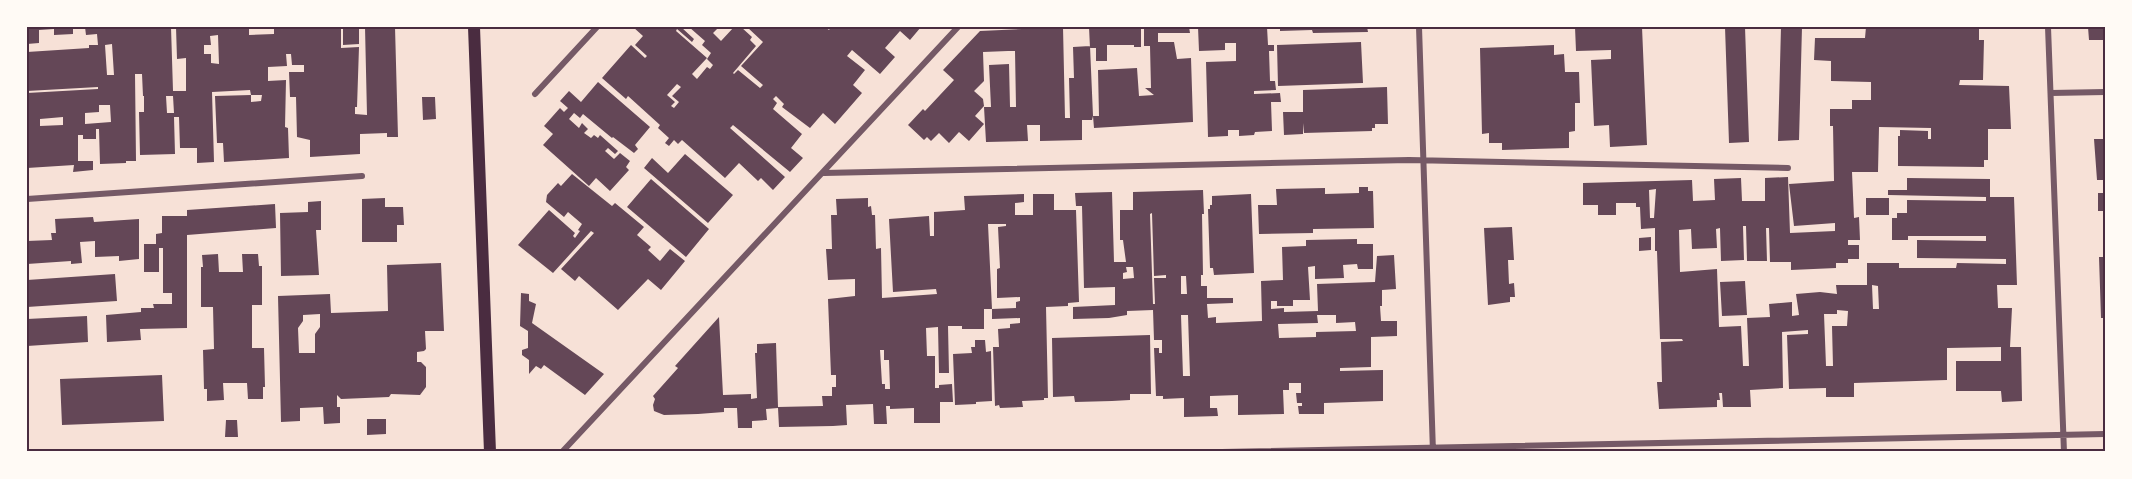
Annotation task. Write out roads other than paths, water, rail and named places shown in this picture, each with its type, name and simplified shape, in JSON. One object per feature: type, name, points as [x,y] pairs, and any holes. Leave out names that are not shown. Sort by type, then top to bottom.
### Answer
[{"type":"main road","points":[[474,27],[490,452]]},
{"type":"street","points":[[535,94],[597,27]]},
{"type":"street","points":[[562,452],[958,27]]},
{"type":"street","points":[[1419,27],[1432,449]]},
{"type":"street","points":[[2048,27],[2064,452]]},
{"type":"street","points":[[2051,93],[2105,92]]},
{"type":"street","points":[[824,172],[1423,160],[1788,168]]},
{"type":"street","points":[[27,199],[362,176]]},
{"type":"street","points":[[1222,452],[2105,434]]}]
